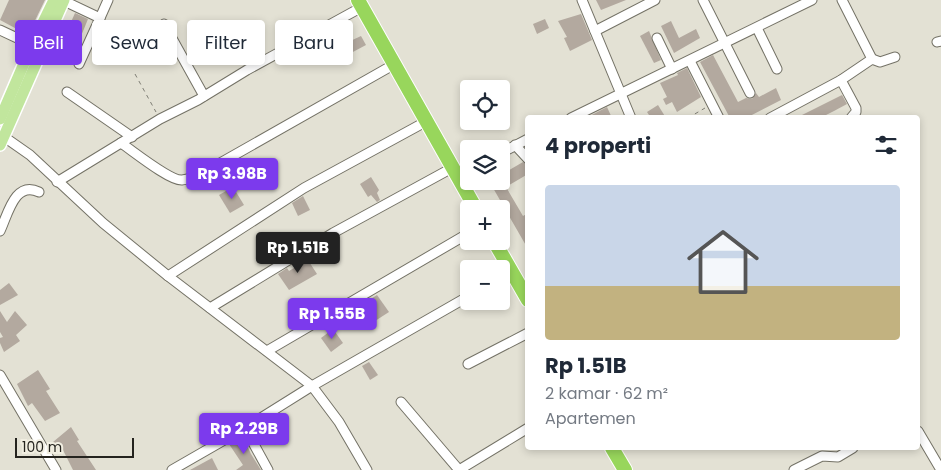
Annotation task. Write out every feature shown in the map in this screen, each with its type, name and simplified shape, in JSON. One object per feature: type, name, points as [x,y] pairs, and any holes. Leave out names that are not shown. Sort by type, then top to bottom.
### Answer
[{"type":"highway","points":[[360,2],[393,65],[459,172],[472,200]]},
{"type":"highway","points":[[510,279],[525,293]]},
{"type":"highway","points":[[613,450],[625,470]]},
{"type":"main road","points":[[44,20],[54,0]]},
{"type":"main road","points":[[1,138],[63,0]]},
{"type":"main road","points":[[0,118],[23,65]]},
{"type":"street","points":[[63,0],[100,18]]},
{"type":"street","points":[[82,57],[108,0]]},
{"type":"street","points":[[582,0],[629,115]]},
{"type":"street","points":[[595,31],[655,0]]},
{"type":"street","points":[[703,0],[750,92]]},
{"type":"street","points":[[577,115],[812,0]]},
{"type":"street","points":[[842,0],[872,59],[880,62],[895,57]]},
{"type":"street","points":[[57,182],[160,119],[204,96],[360,2]]},
{"type":"street","points":[[758,28],[777,68]]},
{"type":"street","points":[[0,30],[15,37]]},
{"type":"street","points":[[657,38],[672,68]]},
{"type":"street","points":[[177,47],[204,96]]},
{"type":"street","points":[[776,115],[841,80],[872,59]]},
{"type":"street","points":[[690,61],[718,115]]},
{"type":"street","points":[[121,143],[168,175],[178,180],[186,179],[215,166],[393,65]]},
{"type":"street","points":[[841,80],[856,108],[854,115]]},
{"type":"street","points":[[67,92],[132,137]]},
{"type":"street","points":[[168,276],[304,188],[427,121]]},
{"type":"street","points":[[1,138],[30,155],[57,182],[168,276],[312,386],[339,422],[367,470]]},
{"type":"street","points":[[510,148],[525,140]]},
{"type":"street","points":[[515,145],[525,156]]},
{"type":"street","points":[[210,308],[333,233],[459,172]]},
{"type":"street","points":[[0,231],[17,196],[23,190],[31,188],[39,192]]},
{"type":"street","points":[[267,351],[460,238]]},
{"type":"street","points":[[172,470],[245,428],[312,386],[460,301]]},
{"type":"street","points":[[468,364],[525,336]]},
{"type":"street","points":[[0,375],[56,470]]},
{"type":"street","points":[[401,402],[459,470],[525,430]]},
{"type":"street","points":[[245,428],[268,470]]},
{"type":"street","points":[[920,434],[941,470]]},
{"type":"street","points":[[794,470],[818,457],[826,455],[838,457],[850,450]]},
{"type":"path","points":[[135,74],[160,119]]},
{"type":"path","points":[[693,115],[712,104]]},
{"type":"building","points":[[9,0],[45,0],[35,20],[15,20],[15,28],[0,20]]},
{"type":"building","points":[[596,0],[626,0],[601,10]]},
{"type":"building","points":[[75,13],[88,19],[82,34],[82,20],[72,20]]},
{"type":"building","points":[[581,14],[592,40],[570,51],[564,38],[567,37],[558,21]]},
{"type":"building","points":[[545,19],[549,28],[537,34],[533,24]]},
{"type":"building","points":[[671,21],[679,38],[696,29],[700,38],[674,53],[661,26]]},
{"type":"building","points":[[649,31],[661,60],[654,63],[640,36]]},
{"type":"building","points":[[361,36],[366,45],[353,52],[353,40]]},
{"type":"building","points":[[713,55],[738,102],[746,98],[752,99],[756,93],[759,97],[776,88],[781,100],[752,115],[728,115],[700,62]]},
{"type":"building","points":[[687,68],[701,97],[677,112],[672,102],[666,105],[663,99],[667,97],[660,83],[678,75],[677,73]]},
{"type":"building","points":[[842,95],[847,104],[826,115],[802,115]]},
{"type":"building","points":[[658,105],[664,115],[649,115],[647,112]]},
{"type":"building","points":[[607,107],[611,115],[592,115]]},
{"type":"building","points":[[523,162],[525,163],[525,176],[510,185],[510,170]]},
{"type":"building","points":[[371,177],[379,190],[377,193],[380,200],[377,202],[371,195],[368,197],[360,184]]},
{"type":"building","points":[[233,187],[244,205],[230,213],[219,195]]},
{"type":"building","points":[[494,190],[508,190],[523,216],[525,215],[525,244],[510,218],[510,200],[500,200]]},
{"type":"building","points":[[303,196],[310,210],[298,216],[292,203]]},
{"type":"building","points":[[284,234],[290,244],[272,254],[266,244]]},
{"type":"building","points":[[306,257],[317,274],[289,290],[278,274],[287,268],[289,271],[299,265],[297,262]]},
{"type":"building","points":[[9,283],[18,295],[0,305],[0,290]]},
{"type":"building","points":[[377,295],[389,312],[375,321],[363,304]]},
{"type":"building","points":[[0,311],[7,322],[15,311],[27,325],[16,335],[20,341],[4,352],[0,343],[0,338],[3,337],[0,332]]},
{"type":"building","points":[[333,329],[343,343],[331,352],[321,338]]},
{"type":"building","points":[[369,362],[378,375],[370,380],[362,366]]},
{"type":"building","points":[[38,370],[50,389],[46,391],[60,413],[45,421],[32,403],[28,406],[17,384]]},
{"type":"building","points":[[71,427],[79,440],[77,441],[96,470],[73,470],[63,450],[60,453],[53,442]]},
{"type":"building","points":[[243,437],[261,470],[236,470],[243,465],[229,444]]},
{"type":"building","points":[[212,458],[218,470],[190,470]]}]
